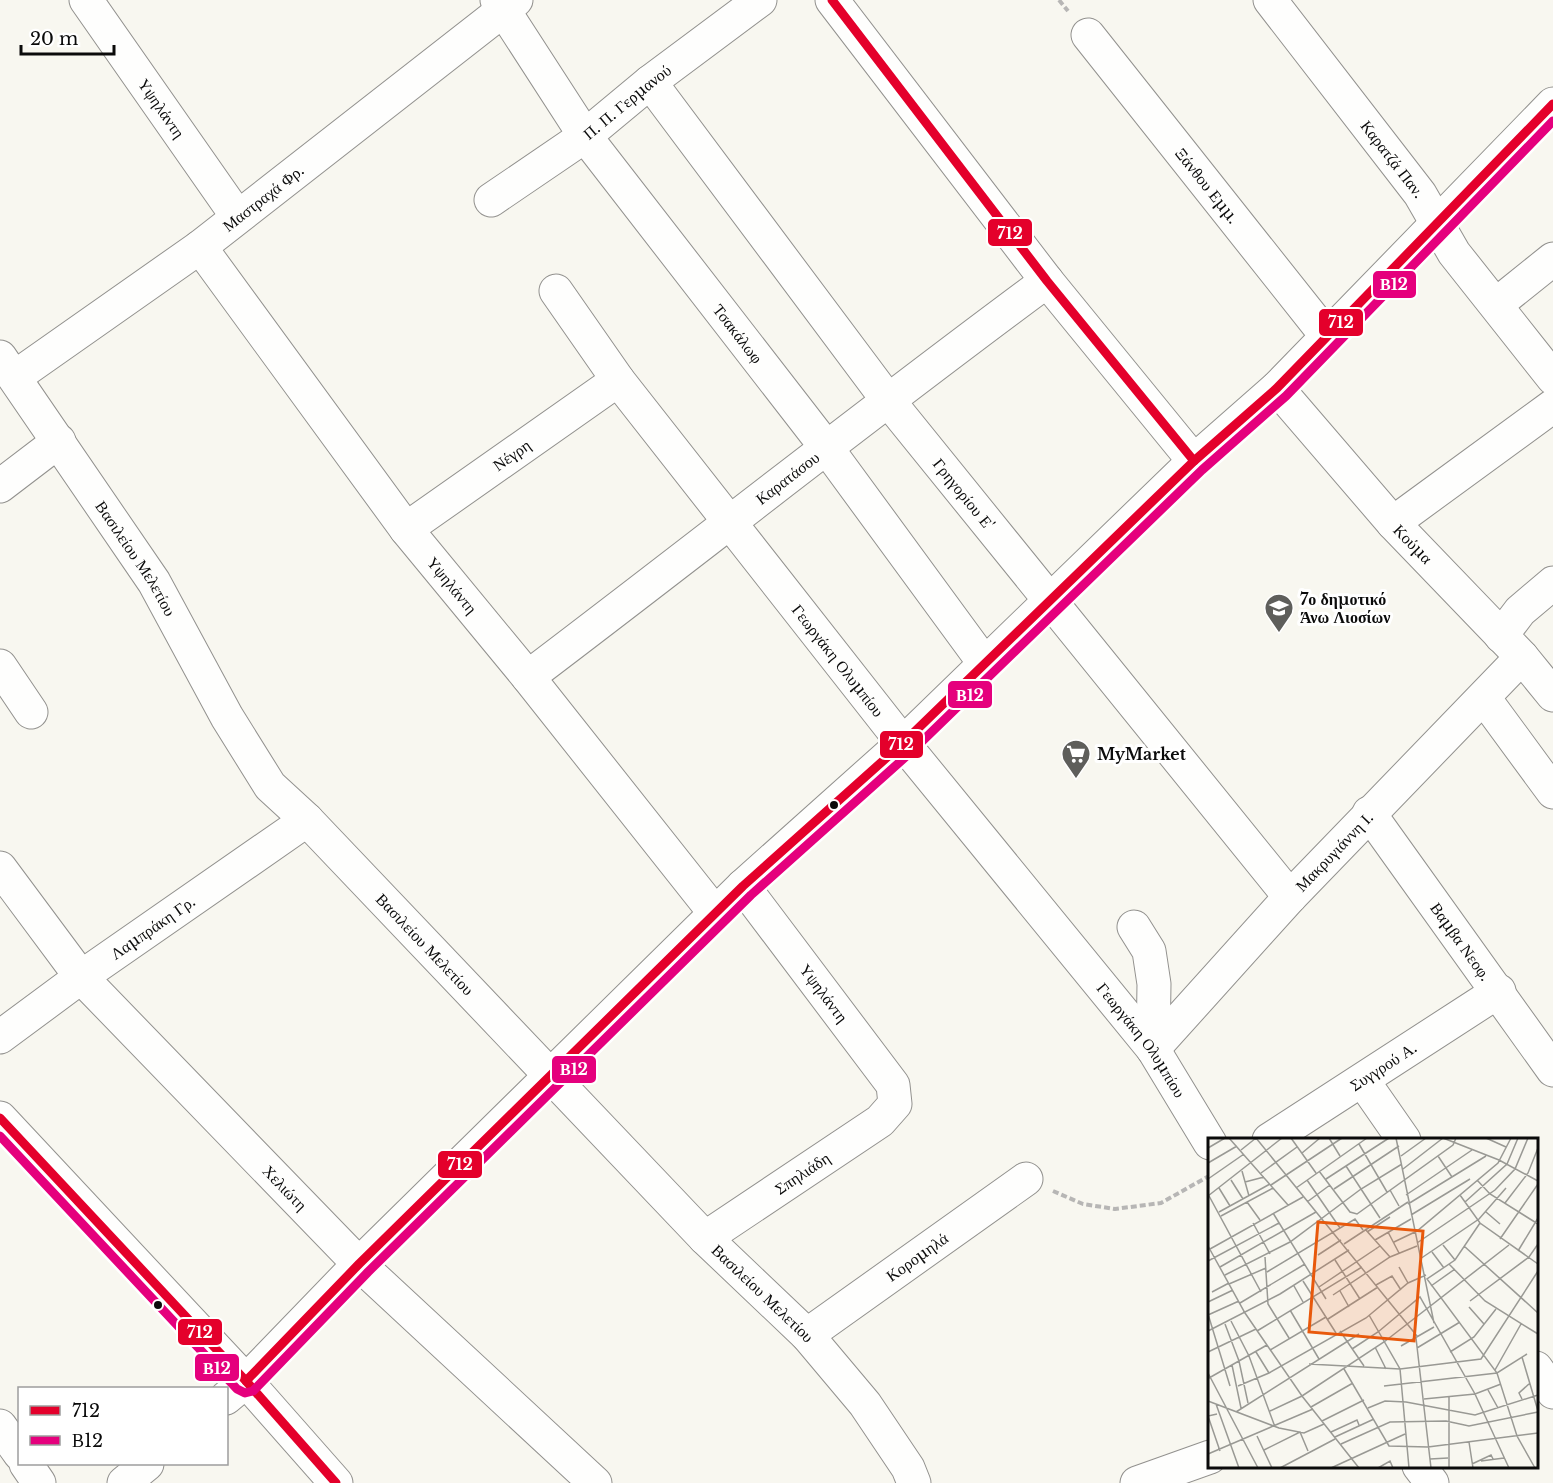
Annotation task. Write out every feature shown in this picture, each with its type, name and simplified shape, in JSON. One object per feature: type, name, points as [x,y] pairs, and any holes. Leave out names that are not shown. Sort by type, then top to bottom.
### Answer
[{"type":"street","name":"Υψηλάντη","points":[[86,0],[237,216]]},
{"type":"street","name":"Π. Π. Γερμανού","points":[[491,200],[585,136],[650,82],[760,0]]},
{"type":"street","points":[[832,0],[1047,281],[1194,461]]},
{"type":"street","name":"Καρατζά Παν.","points":[[1270,0],[1420,194],[1454,252],[1553,378]]},
{"type":"street","name":"Μαστραχά Φρ.","points":[[8,367],[200,247],[505,3]]},
{"type":"street","name":"Τσακάλωφ","points":[[505,3],[585,136],[826,447],[985,664]]},
{"type":"street","name":"Ξάνθου Εμμ.","points":[[1088,35],[1326,335]]},
{"type":"street","name":"Γρηγορίου Ε'","points":[[650,82],[887,399],[1290,897]]},
{"type":"street","points":[[236,1389],[359,1264],[743,886],[903,743],[1194,461],[1277,388],[1553,104]]},
{"type":"street","name":"Υψηλάντη","points":[[200,247],[406,529],[528,677],[715,913]]},
{"type":"street","points":[[1497,304],[1553,259]]},
{"type":"street","name":"Καρατάσου","points":[[528,677],[731,523],[887,399],[1047,281]]},
{"type":"street","name":"Γεωργάκη Ολυμπίου","points":[[556,291],[618,380],[903,743],[1153,1049],[1208,1141]]},
{"type":"street","name":"Βασιλείου Μελετίου","points":[[8,367],[154,582],[227,717],[270,786],[307,820],[705,1238],[807,1335],[866,1404],[908,1468],[914,1483]]},
{"type":"street","name":"Νέγρη","points":[[406,529],[618,380]]},
{"type":"street","name":"Κούμα","points":[[1277,388],[1393,523],[1511,647],[1553,695]]},
{"type":"street","points":[[1393,523],[1553,406]]},
{"type":"street","points":[[0,486],[59,441]]},
{"type":"street","name":"Μακρυγιάννη Ι.","points":[[1153,1049],[1369,813],[1484,698],[1511,647],[1520,611],[1553,583]]},
{"type":"street","points":[[0,666],[32,712]]},
{"type":"street","points":[[1484,698],[1553,792]]},
{"type":"street","name":"Βαμβα Νεοφ.","points":[[1369,813],[1553,1070]]},
{"type":"street","name":"Λαμπράκη Γρ.","points":[[0,1037],[81,977],[307,820]]},
{"type":"street","name":"Χελιώτη","points":[[0,868],[81,977],[359,1264],[595,1483]]},
{"type":"street","name":"Υψηλάντη","points":[[743,886],[893,1085],[895,1104]]},
{"type":"street","points":[[1134,927],[1149,951],[1154,984],[1153,1049]]},
{"type":"street","name":"Συγγρού Α.","points":[[1272,1138],[1498,992]]},
{"type":"street","points":[[1363,1081],[1403,1138]]},
{"type":"street","name":"Σπηλιάδη","points":[[705,1238],[880,1121],[895,1104]]},
{"type":"street","points":[[0,1118],[236,1389],[336,1483]]},
{"type":"street","name":"Κορομηλά","points":[[807,1335],[1026,1179]]},
{"type":"street","points":[[1538,1356],[1553,1352]]},
{"type":"street","points":[[1538,1371],[1553,1392]]},
{"type":"street","points":[[0,1426],[18,1451]]},
{"type":"street","points":[[1151,1480],[1208,1457]]},
{"type":"street","points":[[27,1465],[39,1483]]},
{"type":"street","points":[[124,1483],[146,1465]]},
{"type":"street","points":[[1420,1468],[1432,1483]]},
{"type":"path","points":[[1026,1179],[1083,1204],[1115,1209],[1161,1203],[1208,1176]]},
{"type":"transit line","name":"712","points":[[832,0],[1047,281],[1194,461]]},
{"type":"transit line","name":"712","points":[[246,1381],[359,1264],[743,886],[903,743],[1194,461],[1277,388],[1553,104]]},
{"type":"transit line","name":"Β12","points":[[0,1136],[237,1389],[245,1393],[253,1391],[368,1272],[751,895],[911,752],[1202,470],[1286,396],[1553,121]]},
{"type":"transit line","name":"712","points":[[0,1118],[246,1381],[336,1483]]},
{"type":"place","name":"7ο δημοτικό Άνω Λιοσίων","points":[[1279,634]]},
{"type":"place","name":"MyMarket","points":[[1076,780]]}]
